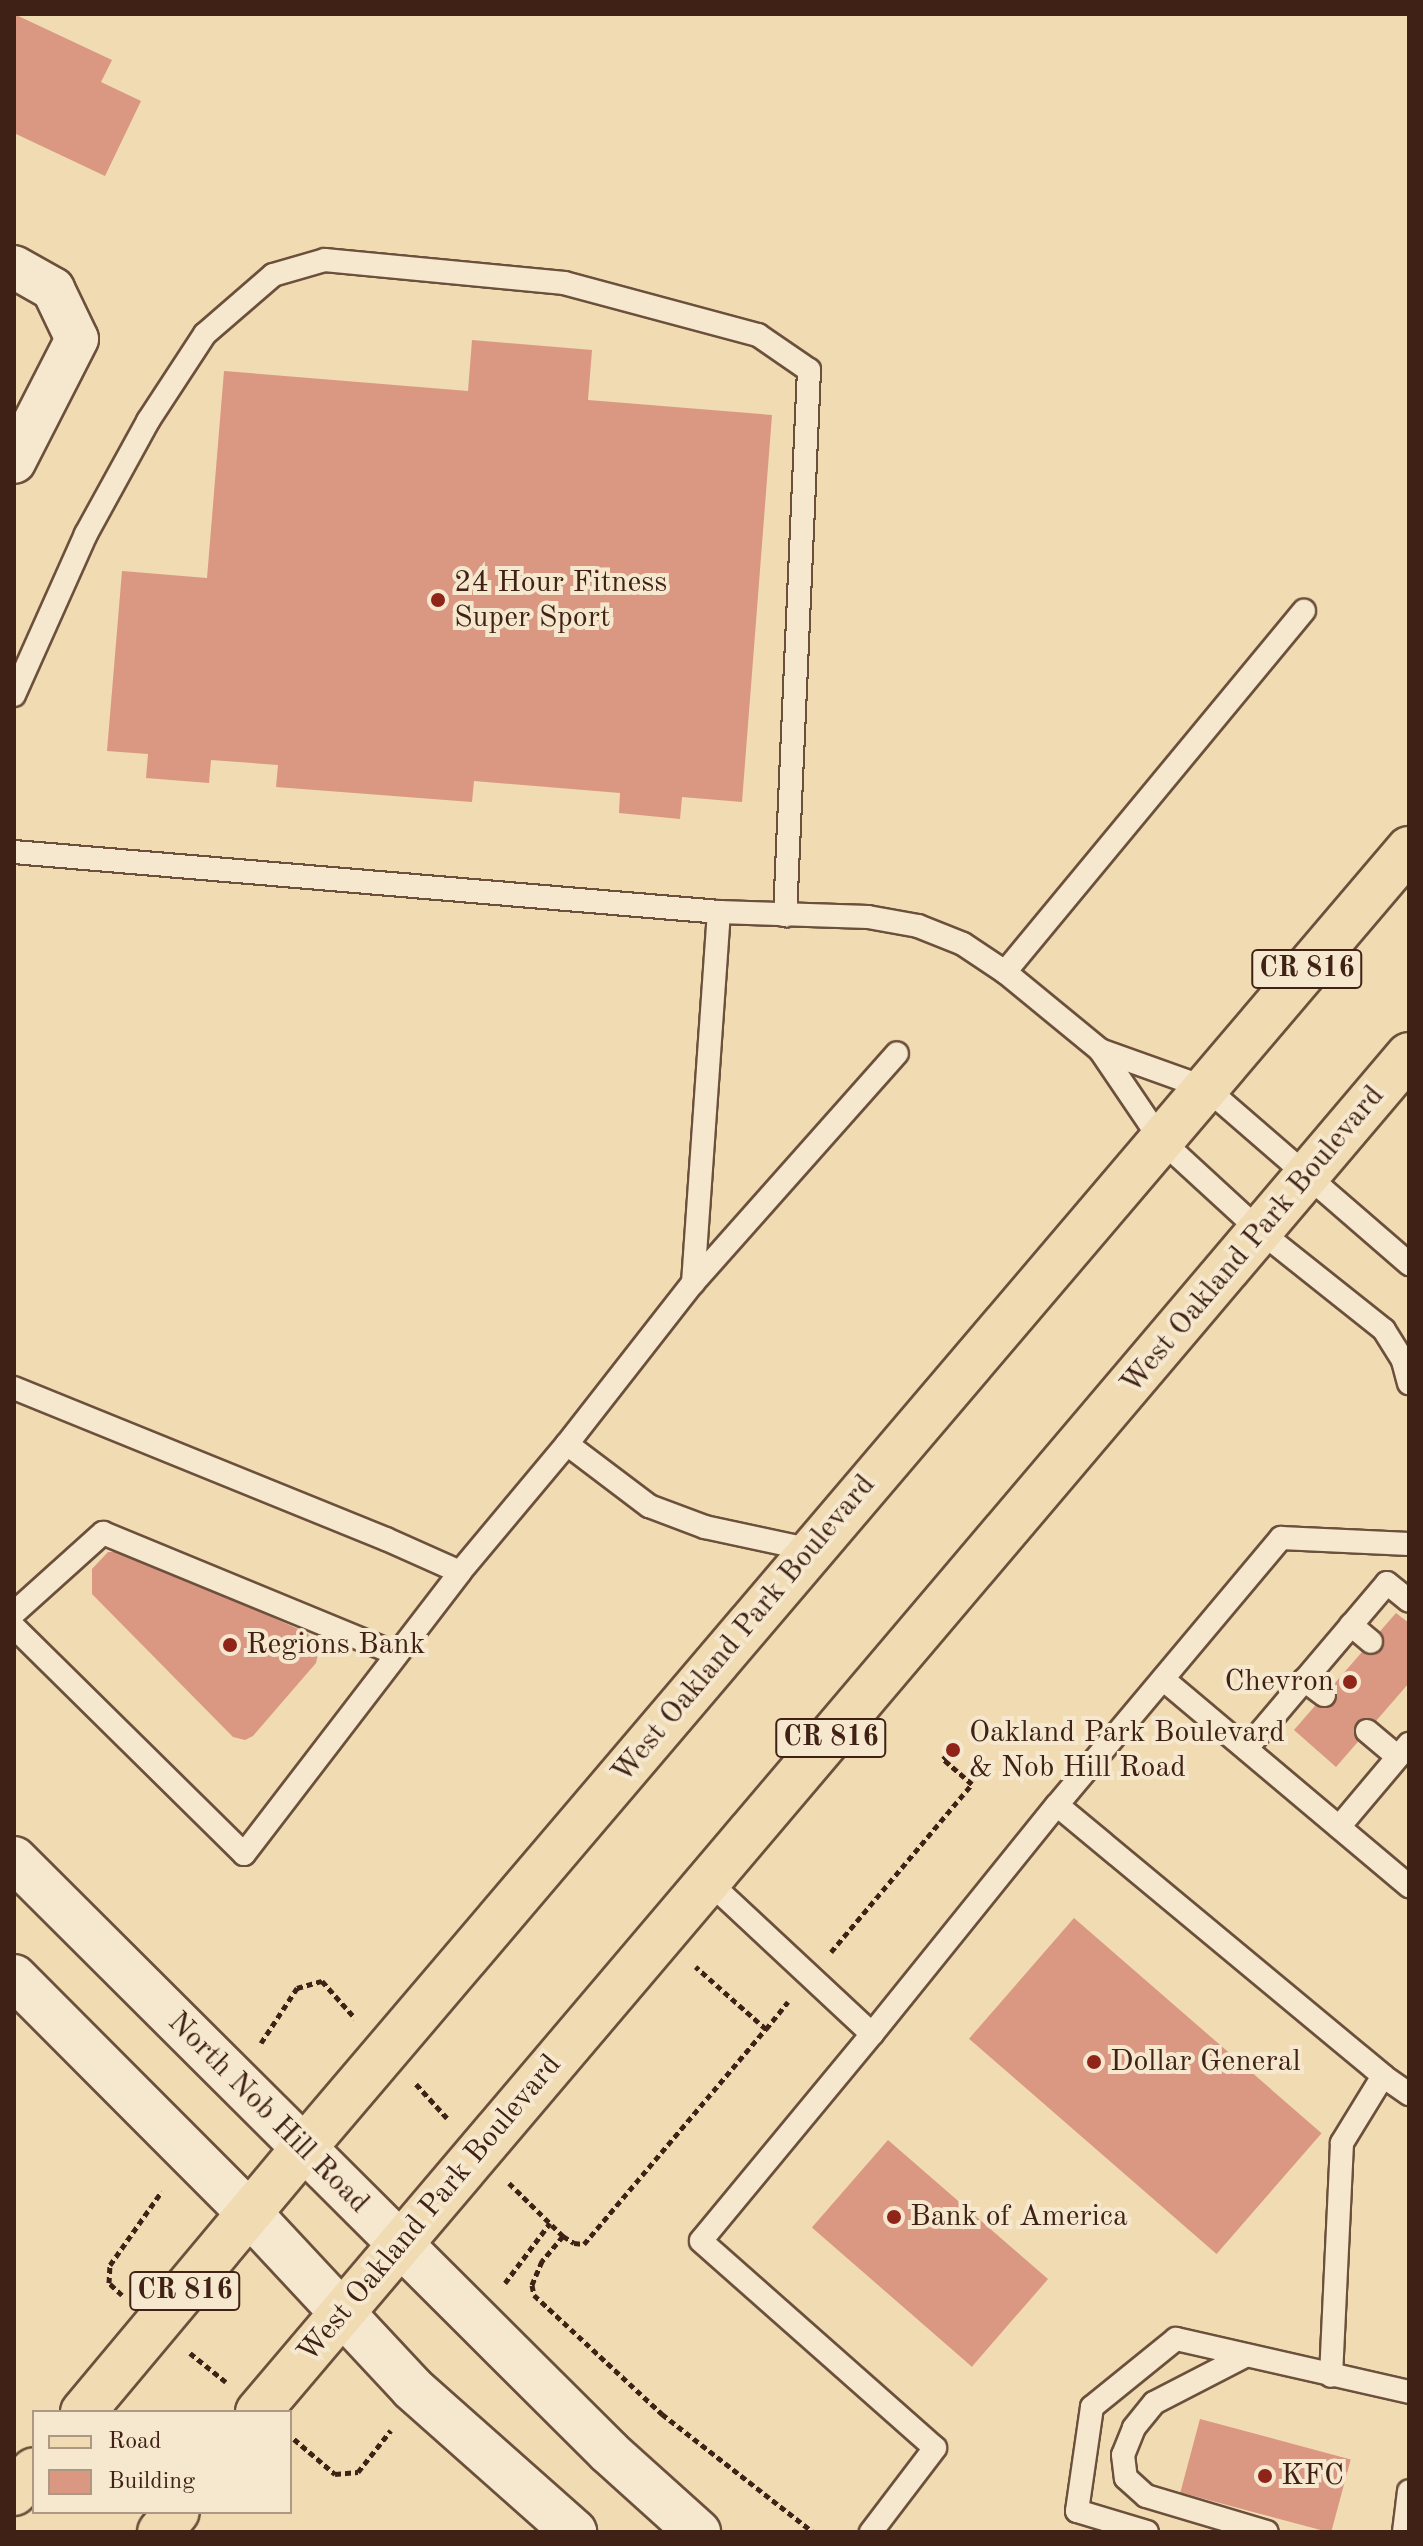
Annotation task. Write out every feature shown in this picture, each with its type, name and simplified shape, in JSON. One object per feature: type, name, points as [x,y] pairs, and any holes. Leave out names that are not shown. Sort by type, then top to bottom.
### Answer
[{"type":"main road","name":"West Oakland Park Boulevard","points":[[85,2410],[1409,849]]},
{"type":"main road","name":"West Oakland Park Boulevard","points":[[260,2410],[398,2243],[709,1882],[1409,1055]]},
{"type":"main road","name":"North Nob Hill Road","points":[[14,1859],[609,2452],[698,2532]]},
{"type":"main road","points":[[14,1977],[250,2214],[412,2388],[574,2532]]},
{"type":"main road","points":[[14,2493],[32,2472]]},
{"type":"main road","points":[[160,2532],[175,2514]]},
{"type":"street","points":[[14,267],[53,289],[77,339],[14,462]]},
{"type":"lane","points":[[14,695],[86,534],[148,421],[205,334],[273,275],[325,260],[564,283],[758,335],[809,370],[785,915]]},
{"type":"lane","points":[[1005,972],[1304,611]]},
{"type":"lane","points":[[14,852],[719,912],[868,917],[918,926],[963,944],[1005,972],[1100,1050],[1161,1140],[1261,1232],[1384,1330],[1403,1361],[1409,1383]]},
{"type":"lane","points":[[693,1283],[719,912]]},
{"type":"lane","points":[[1100,1050],[1206,1088],[1409,1264]]},
{"type":"lane","points":[[14,1627],[244,1854],[460,1572],[567,1444],[693,1283],[897,1053]]},
{"type":"lane","points":[[14,1388],[460,1572]]},
{"type":"lane","points":[[567,1444],[649,1506],[705,1527],[812,1550]]},
{"type":"lane","points":[[14,1613],[103,1533],[397,1654]]},
{"type":"lane","points":[[871,2532],[935,2448],[701,2241],[1057,1805],[1281,1538],[1409,1544]]},
{"type":"lane","points":[[1247,1748],[1387,1583],[1409,1601]]},
{"type":"lane","points":[[1351,1625],[1371,1642]]},
{"type":"lane","points":[[1163,1679],[1409,1886]]},
{"type":"lane","points":[[1304,1680],[1324,1695]]},
{"type":"lane","points":[[1339,1827],[1403,1750],[1367,1731]]},
{"type":"lane","points":[[1057,1805],[1383,2076],[1409,2094]]},
{"type":"lane","points":[[709,1882],[872,2034]]},
{"type":"lane","points":[[1331,2376],[1342,2143],[1383,2076]]},
{"type":"lane","points":[[1147,2532],[1077,2511],[1092,2407],[1176,2339],[1409,2392]]},
{"type":"lane","points":[[1245,2356],[1154,2403],[1134,2428],[1123,2455],[1126,2478],[1146,2496],[1267,2532]]},
{"type":"lane","points":[[1404,2532],[1409,2491]]},
{"type":"path","points":[[550,2223],[574,2243],[584,2244],[972,1784],[943,1759],[953,1750]]},
{"type":"path","points":[[696,1967],[766,2029]]},
{"type":"path","points":[[563,2236],[542,2261],[532,2285],[534,2295],[662,2414],[813,2532]]},
{"type":"building","points":[[14,14],[112,60],[101,82],[141,101],[105,176],[14,133]]},
{"type":"building","name":"24 Hour Fitness Super Sport","points":[[472,340],[592,350],[588,400],[772,415],[742,802],[682,797],[680,819],[619,813],[620,793],[474,781],[472,802],[276,787],[278,765],[211,760],[209,783],[146,778],[148,754],[107,751],[122,571],[207,578],[224,371],[468,391]]},
{"type":"building","name":"Regions Bank","points":[[108,1552],[129,1552],[307,1633],[319,1649],[316,1663],[253,1736],[245,1740],[233,1737],[92,1594],[92,1569]]},
{"type":"building","points":[[1396,1613],[1409,1623],[1409,1683],[1336,1767],[1294,1730]]},
{"type":"building","points":[[1074,1918],[1322,2133],[1217,2254],[969,2039]]},
{"type":"building","points":[[888,2140],[1048,2279],[972,2367],[812,2228]]},
{"type":"building","name":"KFC","points":[[1200,2419],[1351,2459],[1331,2532],[1180,2492]]},
{"type":"place","name":"24 Hour Fitness Super Sport","points":[[438,600]]},
{"type":"place","name":"Regions Bank","points":[[230,1645]]},
{"type":"place","name":"Chevron","points":[[1350,1682]]},
{"type":"place","name":"Oakland Park Boulevard & Nob Hill Road","points":[[953,1750]]},
{"type":"place","name":"Dollar General","points":[[1094,2062]]},
{"type":"place","name":"Bank of America","points":[[894,2217]]},
{"type":"place","name":"KFC","points":[[1265,2476]]}]
